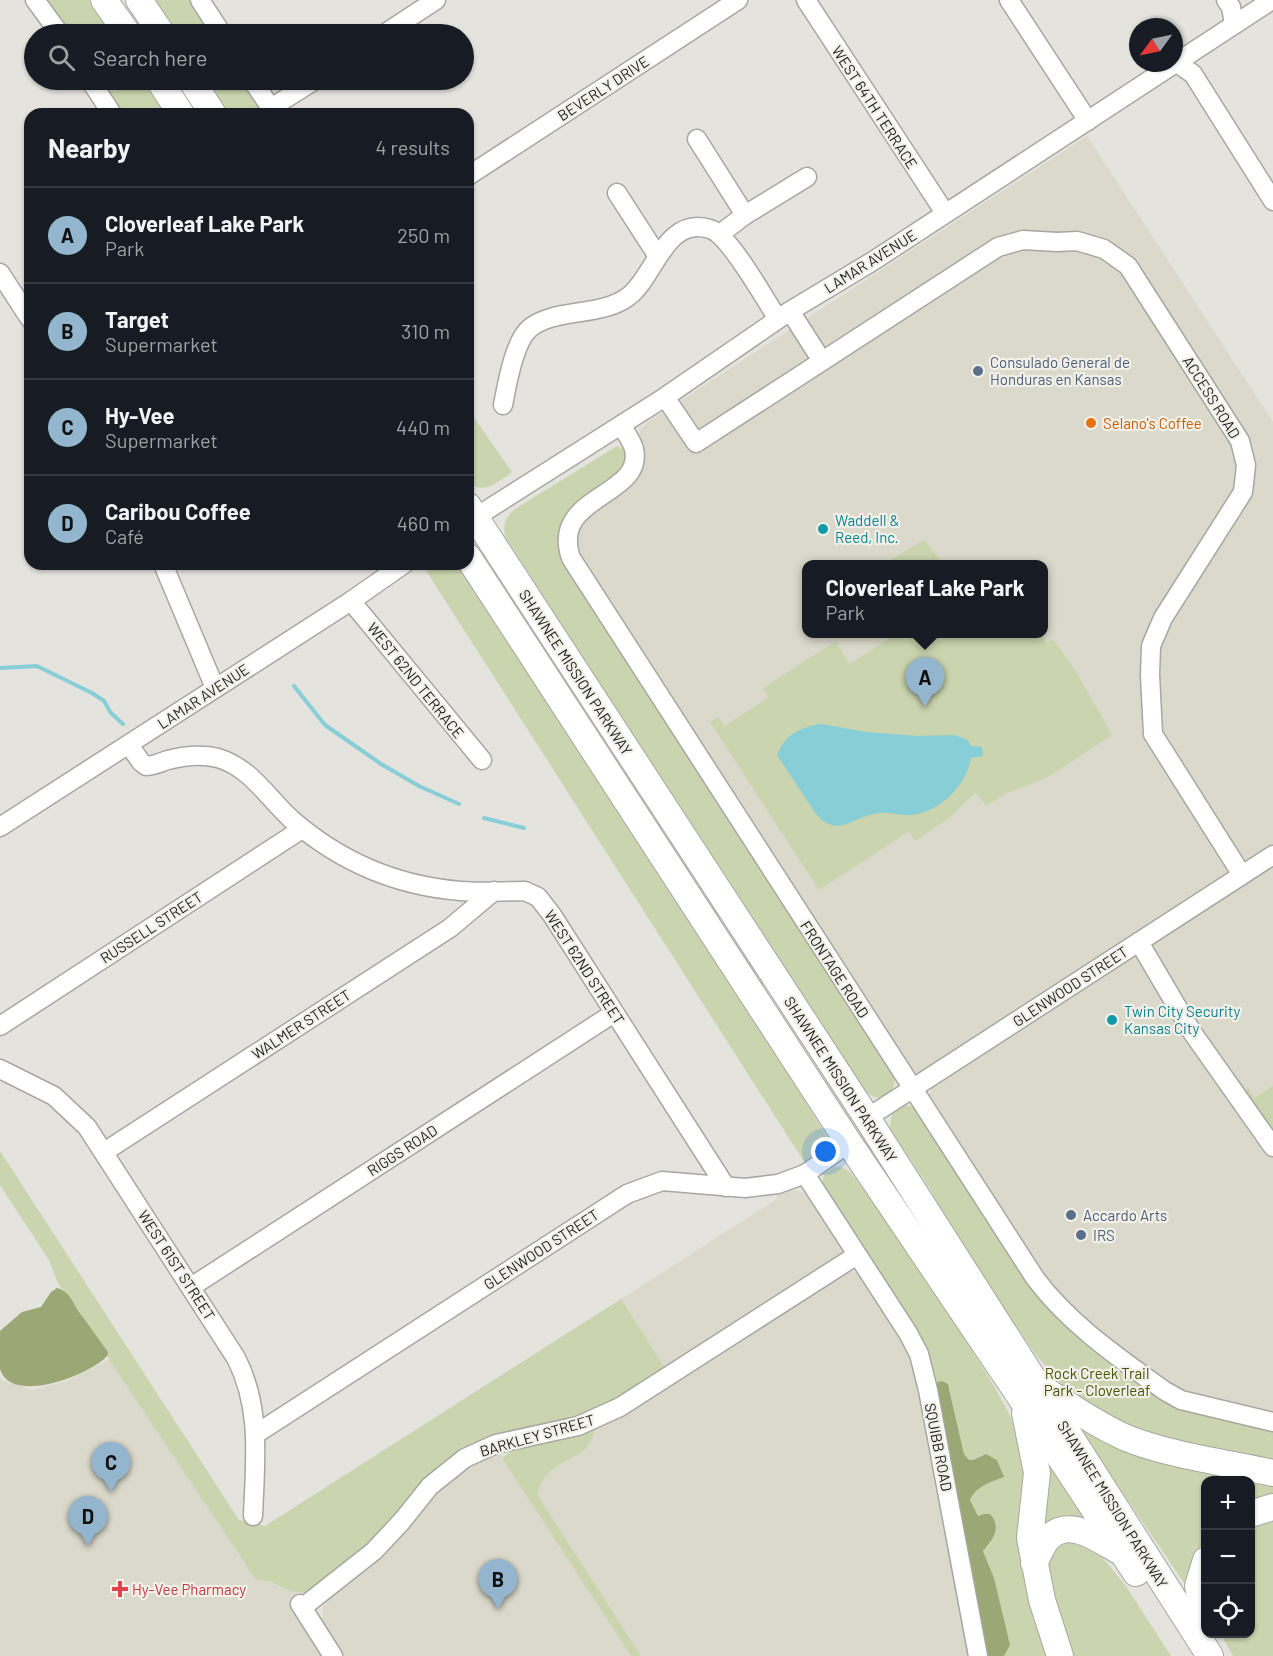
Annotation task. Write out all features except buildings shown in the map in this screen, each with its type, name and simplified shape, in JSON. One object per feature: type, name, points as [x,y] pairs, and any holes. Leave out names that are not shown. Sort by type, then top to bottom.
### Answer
[{"type":"highway","points":[[104,0],[121,24]]},
{"type":"highway","points":[[139,0],[155,24]]},
{"type":"highway","points":[[165,90],[177,108]]},
{"type":"highway","points":[[197,90],[209,108]]},
{"type":"highway","name":"SHAWNEE MISSION PARKWAY","points":[[474,521],[892,1157],[1124,1555],[1190,1656]]},
{"type":"highway","name":"SHAWNEE MISSION PARKWAY","points":[[474,566],[849,1143],[1030,1392],[1210,1656]]},
{"type":"highway","points":[[825,1106],[854,1118],[867,1118]]},
{"type":"highway","points":[[849,1143],[892,1157]]},
{"type":"highway","points":[[1060,1656],[1042,1600],[1030,1538],[1037,1473],[1030,1392],[1126,1437],[1154,1447],[1273,1473]]},
{"type":"highway","points":[[1255,1513],[1273,1507]]},
{"type":"highway","points":[[1034,1563],[1045,1542],[1052,1535],[1066,1529],[1084,1531],[1124,1555]]},
{"type":"highway","points":[[1201,1576],[1198,1586],[1201,1602]]},
{"type":"highway","points":[[1207,1638],[1210,1656]]},
{"type":"street","points":[[36,0],[53,24]]},
{"type":"street","points":[[200,0],[216,24]]},
{"type":"street","points":[[399,24],[436,0]]},
{"type":"street","name":"BEVERLY DRIVE","points":[[474,172],[738,0]]},
{"type":"street","name":"WEST 64TH TERRACE","points":[[806,0],[945,213]]},
{"type":"street","points":[[1009,0],[1088,121]]},
{"type":"street","points":[[1226,0],[1231,7],[1234,24]]},
{"type":"street","name":"LAMAR AVENUE","points":[[1183,59],[1272,0]]},
{"type":"street","points":[[1183,67],[1192,74],[1273,201]]},
{"type":"street","name":"LAMAR AVENUE","points":[[474,513],[665,397],[784,315],[873,261],[1163,72]]},
{"type":"street","points":[[96,90],[108,108]]},
{"type":"street","points":[[259,90],[271,108]]},
{"type":"street","points":[[277,108],[301,90]]},
{"type":"street","points":[[697,139],[745,215]]},
{"type":"street","points":[[720,234],[745,215],[807,177]]},
{"type":"street","points":[[617,193],[657,255]]},
{"type":"street","points":[[502,405],[516,351],[529,329],[544,321],[605,307],[627,298],[641,286],[657,255],[668,242],[680,233],[695,227],[710,229],[720,234],[822,361]]},
{"type":"street","name":"ACCESS ROAD","points":[[665,397],[696,443],[998,247],[1023,240],[1077,241],[1104,249],[1128,266],[1240,441],[1246,465],[1243,492],[1163,618],[1151,646],[1150,675],[1153,734],[1242,875]]},
{"type":"street","points":[[0,273],[24,310]]},
{"type":"street","name":"FRONTAGE ROAD","points":[[621,425],[634,449],[631,472],[583,508],[573,519],[567,534],[567,546],[571,558],[1035,1278],[1048,1296],[1072,1319],[1166,1391],[1181,1400],[1273,1422]]},
{"type":"street","points":[[166,570],[215,688]]},
{"type":"street","name":"LAMAR AVENUE","points":[[0,827],[395,570]]},
{"type":"street","name":"WEST 62ND TERRACE","points":[[351,601],[482,760]]},
{"type":"street","name":"WEST 62ND STREET","points":[[129,745],[146,766],[194,756],[214,757],[233,764],[248,774],[302,829],[321,843],[392,878],[448,890],[529,891],[538,897],[552,915],[726,1187]]},
{"type":"street","name":"RUSSELL STREET","points":[[0,1026],[302,829]]},
{"type":"street","name":"GLENWOOD STREET","points":[[867,1118],[1273,855]]},
{"type":"street","name":"WALMER STREET","points":[[104,1152],[450,928],[494,891]]},
{"type":"street","points":[[1138,942],[1192,1032],[1273,1147]]},
{"type":"street","name":"RIGGS ROAD","points":[[191,1287],[614,1013]]},
{"type":"street","name":"WEST 61ST STREET","points":[[0,1069],[45,1091],[82,1122],[104,1152],[240,1365],[254,1409],[256,1434],[253,1516]]},
{"type":"street","name":"GLENWOOD STREET","points":[[256,1434],[619,1198],[662,1181],[755,1188],[784,1182],[805,1174],[849,1143]]},
{"type":"street","points":[[805,1174],[857,1255]]},
{"type":"street","name":"BARKLEY STREET","points":[[333,1656],[301,1605],[374,1551],[445,1472],[470,1455],[496,1444],[578,1426],[620,1407],[857,1255]]},
{"type":"street","name":"SQUIBB ROAD","points":[[857,1255],[908,1333],[919,1354],[928,1390],[978,1656]]},
{"type":"shaded area","points":[[1087,136],[1273,422],[1273,847],[922,1072],[911,1071],[580,562],[575,527],[638,476],[640,468],[639,433],[642,427]]},
{"type":"shaded area","points":[[1273,864],[1273,1415],[1180,1392],[1119,1351],[1055,1292],[931,1105],[929,1096],[933,1085]]},
{"type":"shaded area","points":[[792,1190],[803,1192],[809,1197],[842,1248],[842,1254],[667,1371],[621,1299],[777,1199],[776,1195]]},
{"type":"shaded area","points":[[853,1271],[860,1274],[909,1352],[918,1378],[971,1656],[641,1656],[540,1500],[538,1494],[540,1483],[547,1474],[585,1449],[595,1430],[629,1413],[846,1272]]},
{"type":"shaded area","points":[[110,1359],[245,1564],[261,1579],[298,1593],[291,1611],[323,1656],[0,1656],[0,1378],[32,1390],[67,1381]]},
{"type":"shaded area","points":[[499,1452],[631,1656],[341,1656],[322,1624],[323,1606],[326,1600],[393,1545],[446,1482],[474,1462]]},
{"type":"green space","points":[[41,0],[89,0],[106,24],[58,24]]},
{"type":"green space","points":[[152,0],[191,0],[207,24],[168,24]]},
{"type":"green space","points":[[101,90],[151,90],[163,108],[113,108]]},
{"type":"green space","points":[[211,90],[249,90],[261,108],[223,108]]},
{"type":"green space","points":[[474,418],[512,472],[490,486],[474,486]]},
{"type":"green space","points":[[617,446],[625,450],[625,469],[587,495],[567,516],[561,528],[559,542],[561,558],[893,1072],[892,1090],[883,1097],[872,1096],[867,1092],[838,1053],[596,681],[506,538],[505,522],[515,509]]},
{"type":"green space","points":[[924,540],[940,560],[891,560]]},
{"type":"green space","points":[[426,570],[460,570],[760,1029],[827,1137],[826,1150],[805,1163]]},
{"type":"green space","points":[[890,638],[1044,638],[1047,643],[1053,639],[1075,670],[1112,735],[1048,777],[1005,794],[986,806],[976,792],[948,819],[915,841],[909,831],[819,890],[710,722],[718,717],[725,726],[769,697],[763,688],[835,642],[850,664]]},
{"type":"green space","points":[[1273,1086],[1273,1139],[1244,1093],[1248,1087],[1255,1098]]},
{"type":"green space","name":"Rock Creek Trail Park - Cloverleaf","points":[[903,1105],[919,1110],[1034,1291],[1056,1316],[1186,1410],[1273,1429],[1273,1464],[1159,1440],[1115,1423],[1065,1388],[1036,1355],[984,1281],[961,1246],[930,1189],[893,1133],[890,1127],[892,1114]]},
{"type":"green space","points":[[0,1151],[239,1520],[265,1526],[621,1299],[667,1371],[590,1416],[504,1437],[308,1592],[294,1592],[263,1580],[256,1580],[57,1281],[49,1260],[0,1185]]},
{"type":"green space","points":[[834,1167],[849,1171],[878,1209],[978,1359],[1015,1425],[1025,1448],[1048,1656],[1004,1656],[994,1578],[983,1551],[991,1543],[970,1500],[980,1488],[1004,1477],[997,1460],[986,1454],[969,1460],[964,1454],[949,1389],[949,1457],[988,1656],[985,1656],[934,1387],[822,1186],[824,1174]]},
{"type":"green space","points":[[57,1288],[69,1296],[108,1352],[107,1356],[85,1371],[51,1384],[19,1385],[7,1380],[0,1369],[0,1331],[22,1312],[41,1307],[51,1292]]},
{"type":"green space","points":[[942,1381],[948,1384],[964,1454],[969,1460],[986,1454],[997,1460],[1004,1477],[980,1488],[970,1500],[978,1516],[990,1514],[994,1519],[995,1533],[983,1551],[994,1578],[1010,1645],[1004,1656],[988,1656],[936,1386]]},
{"type":"green space","points":[[1078,1420],[1273,1481],[1273,1500],[1255,1505],[1255,1476],[1201,1476],[1201,1554],[1189,1590],[1078,1427]]},
{"type":"green space","points":[[595,1430],[585,1449],[548,1473],[539,1487],[538,1496],[641,1656],[631,1656],[502,1458],[512,1450]]},
{"type":"green space","points":[[1044,1459],[1085,1520],[1040,1538]]},
{"type":"green space","points":[[1273,1517],[1273,1656],[1233,1656],[1223,1638],[1255,1638],[1255,1523]]},
{"type":"green space","points":[[1069,1537],[1091,1545],[1102,1557],[1125,1585],[1171,1656],[1070,1656],[1045,1571],[1052,1546]]},
{"type":"water","points":[[821,724],[867,732],[917,736],[955,735],[968,740],[971,746],[982,747],[983,756],[971,758],[964,778],[957,788],[932,809],[911,815],[879,813],[847,824],[832,825],[824,822],[816,814],[777,755],[784,742],[794,733],[806,727]]},
{"type":"waterway","points":[[0,668],[37,666],[104,701],[111,713],[123,724]]},
{"type":"waterway","points":[[294,686],[325,725],[381,764],[419,786],[459,804]]},
{"type":"waterway","points":[[484,818],[524,828]]},
{"type":"place","name":"Consulado General de Honduras en Kansas","points":[[978,371]]},
{"type":"place","name":"Selano's Coffee","points":[[1091,423]]},
{"type":"place","name":"Waddell & Reed, Inc.","points":[[823,529]]},
{"type":"place","name":"Cloverleaf Lake Park","points":[[925,707]]},
{"type":"place","name":"Twin City Security Kansas City","points":[[1112,1020]]},
{"type":"place","name":"Accardo Arts","points":[[1071,1215]]},
{"type":"place","name":"IRS","points":[[1081,1235]]},
{"type":"place","name":"Hy-Vee","points":[[111,1492]]},
{"type":"place","name":"Caribou Coffee","points":[[88,1546]]},
{"type":"place","name":"Hy-Vee Pharmacy","points":[[120,1589]]},
{"type":"place","name":"Target","points":[[498,1609]]}]
